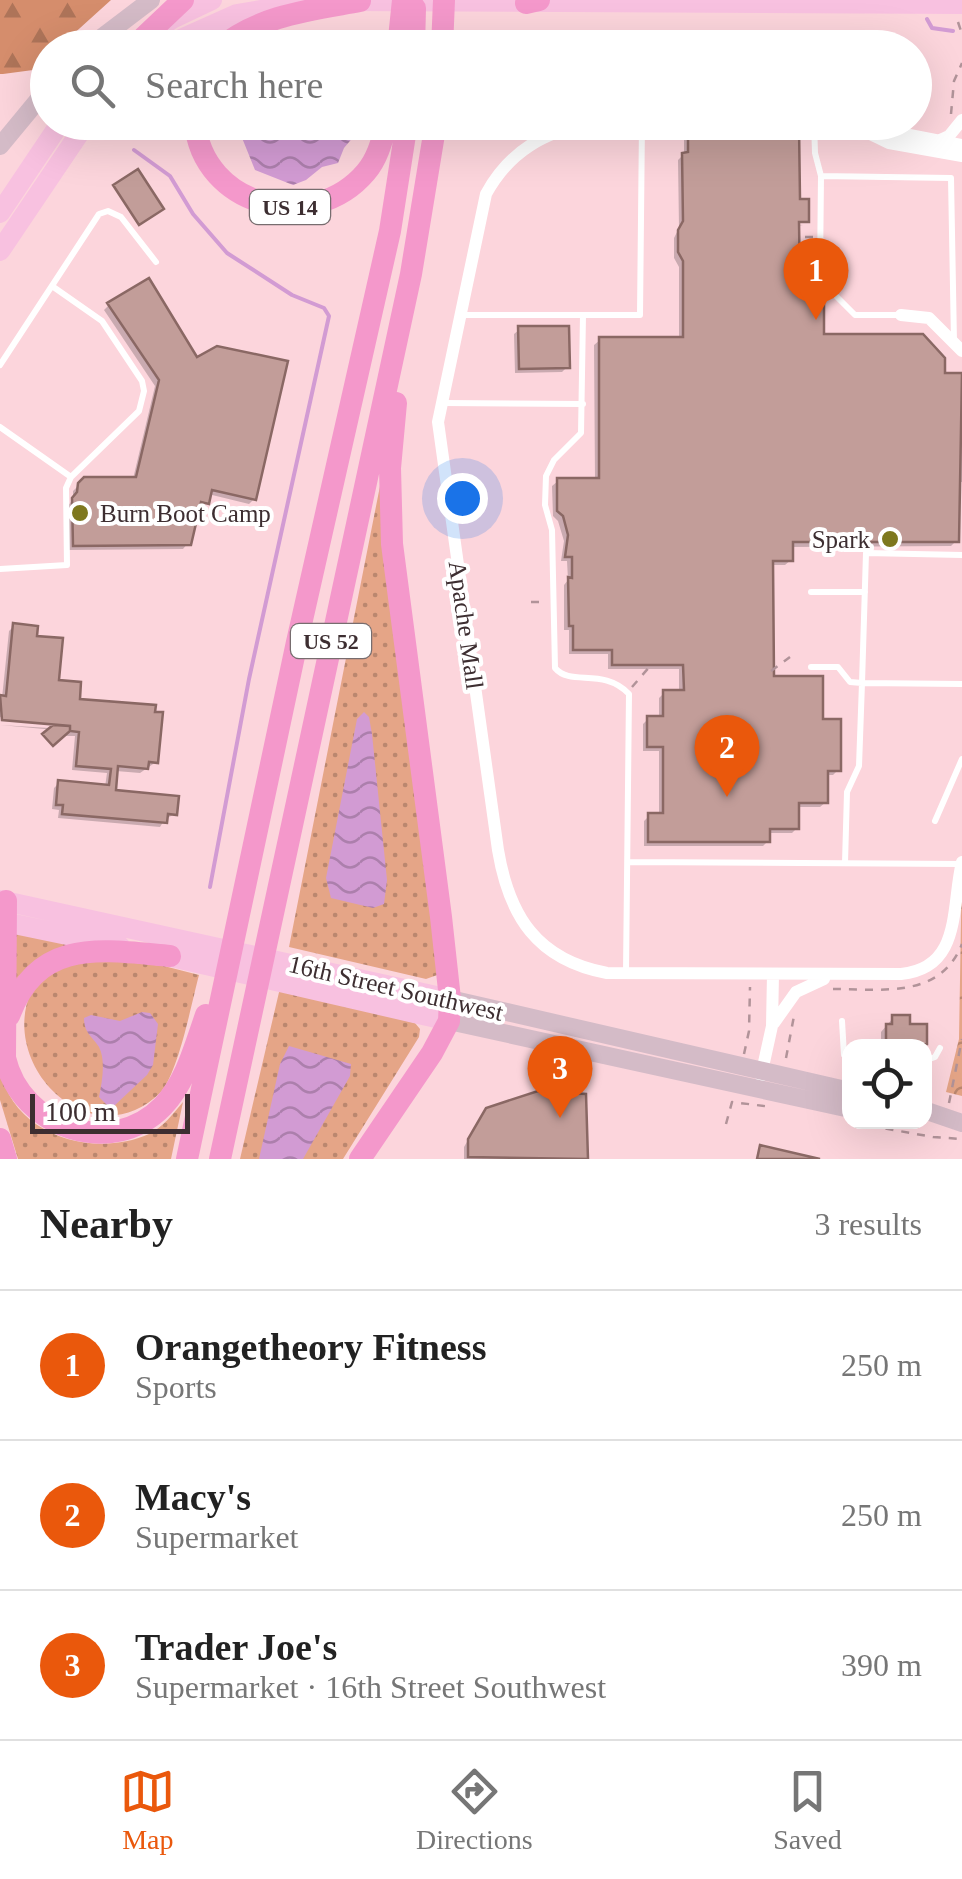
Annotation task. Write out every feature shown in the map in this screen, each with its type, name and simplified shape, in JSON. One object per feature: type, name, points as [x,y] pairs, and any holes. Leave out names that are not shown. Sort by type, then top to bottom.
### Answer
[{"type":"highway","points":[[158,30],[183,0]]},
{"type":"highway","points":[[415,30],[416,0]]},
{"type":"highway","points":[[443,30],[444,0]]},
{"type":"highway","points":[[247,30],[283,15],[360,1]]},
{"type":"highway","points":[[395,1],[397,30]]},
{"type":"highway","name":"US 14","points":[[198,140],[225,184],[254,202],[300,207],[338,195],[365,174],[381,140]]},
{"type":"highway","name":"US 52","points":[[187,1159],[297,642],[390,231],[404,140]]},
{"type":"highway","name":"US 52","points":[[220,1159],[411,274],[433,140]]},
{"type":"highway","points":[[360,1159],[432,1052],[449,1010],[390,513],[394,417],[411,274]]},
{"type":"highway","points":[[3,910],[4,1034],[13,1082],[24,1100],[41,1114],[64,1127],[87,1133],[113,1133],[146,1121],[164,1106],[184,1074],[238,926]]},
{"type":"highway","points":[[4,1034],[22,989],[40,969],[60,957],[89,951],[172,948]]},
{"type":"highway","points":[[0,1139],[6,1159]]},
{"type":"main road","points":[[112,30],[151,0]]},
{"type":"main road","points":[[167,30],[212,0]]},
{"type":"main road","points":[[187,30],[264,7],[311,1],[962,4]]},
{"type":"main road","points":[[0,146],[30,110]]},
{"type":"main road","points":[[0,213],[49,140]]},
{"type":"main road","points":[[0,250],[75,140]]},
{"type":"main road","name":"16th Street Southwest","points":[[3,910],[760,1081],[842,1106]]},
{"type":"main road","name":"16th Street Southwest","points":[[760,1081],[842,1089]]},
{"type":"main road","points":[[932,1113],[962,1124]]},
{"type":"main road","points":[[932,1122],[962,1124]]},
{"type":"street","points":[[934,142],[949,136],[962,120]]},
{"type":"street","name":"Apache Mall","points":[[538,140],[525,146],[495,177],[481,208],[440,403],[439,435],[506,892],[519,918],[552,950],[594,970],[916,973],[936,962],[947,945],[962,863]]},
{"type":"street","points":[[881,140],[962,156]]},
{"type":"street","points":[[925,140],[962,145]]},
{"type":"street","points":[[902,314],[929,318],[958,348]]},
{"type":"street","points":[[760,1081],[772,1026],[773,974]]},
{"type":"street","points":[[772,1026],[796,992],[841,974]]},
{"type":"lane","points":[[460,314],[640,314],[642,140]]},
{"type":"lane","points":[[815,140],[821,176],[820,271],[834,294],[855,314],[902,314]]},
{"type":"lane","points":[[821,176],[951,178],[958,348]]},
{"type":"lane","points":[[0,365],[99,214],[108,211],[121,218],[156,262]]},
{"type":"lane","points":[[952,237],[962,236]]},
{"type":"lane","points":[[0,569],[67,565],[66,488],[71,477],[139,411],[144,391],[142,381],[102,320],[52,286]]},
{"type":"lane","points":[[583,314],[582,432],[554,460],[546,476],[546,504],[552,530],[554,668],[568,676],[608,680],[627,692],[630,862],[626,973]]},
{"type":"lane","points":[[440,403],[583,404]]},
{"type":"lane","points":[[0,428],[71,477]]},
{"type":"lane","points":[[845,863],[847,792],[859,766],[866,554],[962,554]]},
{"type":"lane","points":[[811,592],[865,592]]},
{"type":"lane","points":[[811,667],[838,668],[850,682],[962,684]]},
{"type":"lane","points":[[935,821],[962,760]]},
{"type":"lane","points":[[630,862],[962,863]]},
{"type":"lane","points":[[842,1021],[843,1039]]},
{"type":"lane","points":[[932,1058],[940,1048]]},
{"type":"path","points":[[962,21],[958,22],[962,34]]},
{"type":"path","points":[[771,671],[790,657]]},
{"type":"path","points":[[627,692],[650,665]]},
{"type":"path","points":[[830,989],[920,986],[943,974],[962,944]]},
{"type":"path","points":[[743,1055],[749,1031],[750,974]]},
{"type":"path","points":[[786,1058],[796,1010]]},
{"type":"path","points":[[949,1105],[962,1038]]},
{"type":"path","points":[[726,1124],[732,1102],[771,1107]]},
{"type":"path","points":[[888,1129],[962,1138]]},
{"type":"green space","points":[[0,0],[111,0],[78,30],[30,30],[30,70],[0,74]]},
{"type":"green space","points":[[380,486],[440,974],[426,979],[289,947]]},
{"type":"green space","points":[[962,861],[962,1096],[946,1092],[959,1039]]},
{"type":"green space","points":[[13,932],[70,944],[13,987]]},
{"type":"green space","points":[[87,958],[164,966],[199,975],[179,1053],[167,1082],[161,1092],[135,1110],[108,1116],[82,1110],[59,1097],[41,1076],[28,1051],[24,1023],[30,994],[54,970]]},
{"type":"green space","points":[[280,988],[415,1023],[420,1029],[419,1037],[343,1159],[240,1159]]},
{"type":"green space","points":[[0,1069],[20,1111],[58,1136],[80,1142],[104,1144],[149,1134],[183,1102],[171,1159],[18,1159],[0,1100]]},
{"type":"water","points":[[243,140],[351,140],[338,163],[322,167],[293,185],[255,170]]},
{"type":"water","points":[[364,712],[372,734],[387,880],[384,904],[373,908],[331,898],[326,878],[357,719]]},
{"type":"water","points":[[142,1012],[150,1013],[158,1024],[153,1065],[114,1106],[108,1106],[99,1097],[101,1053],[84,1018],[91,1015],[120,1021]]},
{"type":"water","points":[[289,1046],[351,1064],[350,1076],[303,1159],[259,1159],[280,1064]]},
{"type":"building","points":[[688,140],[799,140],[800,199],[809,199],[809,222],[799,222],[800,282],[812,282],[824,299],[824,334],[923,334],[945,358],[945,373],[962,373],[959,542],[793,542],[793,561],[773,561],[774,676],[823,676],[823,719],[841,719],[841,771],[828,771],[828,803],[799,803],[799,829],[770,829],[770,842],[648,842],[648,813],[663,813],[663,747],[647,747],[647,716],[663,716],[663,690],[684,690],[683,665],[612,665],[612,650],[573,650],[573,626],[569,626],[568,577],[572,578],[572,557],[565,557],[568,535],[563,516],[557,511],[557,478],[599,478],[599,337],[683,337],[683,261],[678,252],[678,230],[683,221],[682,153],[688,152]]},
{"type":"building","points":[[138,169],[164,209],[139,225],[113,185]]},
{"type":"building","points":[[149,278],[197,357],[217,346],[288,361],[256,500],[212,490],[209,504],[201,502],[191,545],[73,546],[72,498],[78,483],[84,477],[136,477],[159,380],[107,303]]},
{"type":"building","points":[[518,326],[569,326],[570,368],[519,369]]},
{"type":"building","points":[[13,623],[38,626],[37,636],[63,638],[59,680],[81,682],[80,699],[156,705],[155,712],[163,712],[158,763],[149,762],[148,769],[118,766],[116,790],[179,796],[177,815],[168,814],[167,823],[62,814],[63,805],[56,805],[58,780],[109,785],[111,769],[76,766],[79,732],[70,731],[70,726],[2,720],[0,695],[6,696]]},
{"type":"building","points":[[53,725],[70,726],[70,731],[53,746],[42,734]]},
{"type":"building","points":[[892,1015],[910,1015],[910,1024],[927,1024],[927,1039],[886,1039],[886,1024],[892,1024]]},
{"type":"building","points":[[538,1091],[586,1094],[588,1159],[468,1157],[468,1139],[486,1108]]},
{"type":"building","points":[[760,1145],[820,1159],[757,1159]]},
{"type":"waterway","points":[[927,19],[932,28],[953,31]]},
{"type":"waterway","points":[[134,150],[170,176],[193,214],[227,253],[292,295],[324,308],[329,316],[249,679],[210,887]]},
{"type":"place","name":"Orangetheory Fitness","points":[[816,320]]},
{"type":"place","name":"Burn Boot Camp","points":[[80,513]]},
{"type":"place","name":"Spark","points":[[890,539]]},
{"type":"place","name":"Macy's","points":[[727,797]]},
{"type":"place","name":"Trader Joe's","points":[[560,1118]]}]
